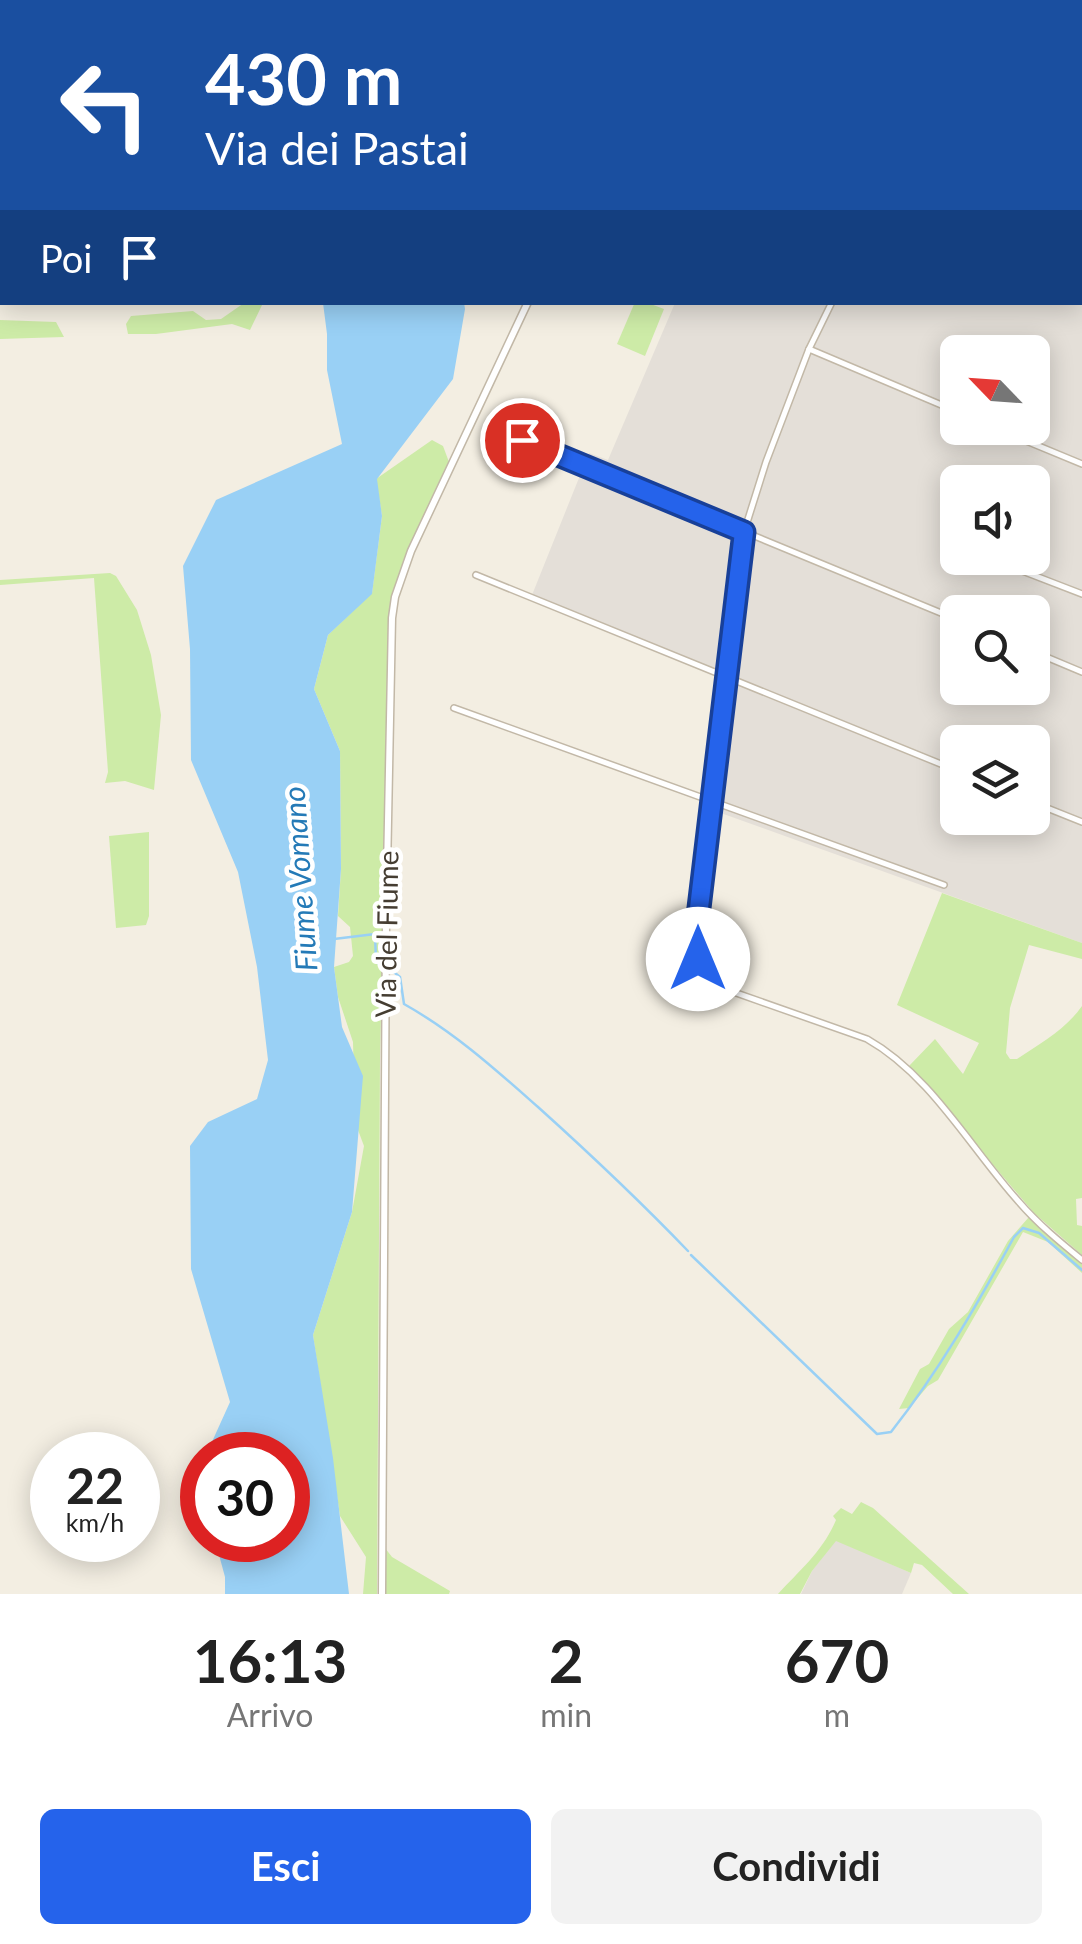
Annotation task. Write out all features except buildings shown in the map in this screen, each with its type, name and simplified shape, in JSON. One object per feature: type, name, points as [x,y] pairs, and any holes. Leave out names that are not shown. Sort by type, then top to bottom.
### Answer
[{"type":"street","name":"Via del Fiume","points":[[382,1594],[386,905],[392,618],[411,551],[527,305]]},
{"type":"street","points":[[831,305],[809,349],[754,492],[744,532],[696,933],[698,959],[707,974],[725,989],[866,1038],[883,1048],[926,1090],[1019,1202],[1082,1260]]},
{"type":"street","points":[[809,349],[940,404]]},
{"type":"street","points":[[522,440],[940,613]]},
{"type":"street","points":[[1036,445],[1082,464]]},
{"type":"street","points":[[476,575],[940,764]]},
{"type":"street","points":[[1033,575],[1082,594]]},
{"type":"street","points":[[1050,659],[1082,672]]},
{"type":"street","points":[[454,708],[944,884]]},
{"type":"street","points":[[1050,809],[1082,822]]},
{"type":"shaded area","points":[[674,305],[1082,305],[1082,943],[718,812],[728,676],[532,595],[589,453],[608,460]]},
{"type":"shaded area","points":[[836,1540],[911,1573],[902,1594],[801,1594],[812,1571]]},
{"type":"green space","points":[[241,305],[262,305],[250,330],[232,324],[128,334],[126,324],[131,316],[193,311],[206,320],[221,319]]},
{"type":"green space","points":[[634,305],[664,309],[645,356],[617,344]]},
{"type":"green space","points":[[0,320],[56,322],[64,337],[0,339]]},
{"type":"green space","points":[[432,440],[443,446],[449,462],[403,562],[389,621],[380,1059],[377,1594],[363,1594],[366,1557],[340,1516],[313,1335],[352,1212],[364,1146],[355,1122],[353,1042],[338,997],[334,967],[349,962],[353,956],[350,927],[338,916],[340,751],[314,689],[328,635],[372,593],[382,516],[376,479]]},
{"type":"green space","points":[[110,573],[116,576],[137,610],[151,655],[161,715],[154,790],[125,781],[105,783],[108,772],[94,578],[0,585],[0,580]]},
{"type":"green space","points":[[149,832],[146,925],[116,928],[109,836]]},
{"type":"green space","points":[[942,893],[1082,943],[1082,959],[1029,945],[1010,1008],[1006,1053],[1010,1059],[1017,1059],[1061,1029],[1082,1006],[1082,1198],[1076,1199],[1077,1225],[1082,1226],[1082,1255],[1034,1213],[909,1066],[935,1039],[963,1074],[979,1043],[897,1005]]},
{"type":"green space","points":[[1029,1217],[1082,1261],[1082,1273],[1048,1242],[1023,1232],[938,1380],[909,1408],[899,1409],[920,1369],[929,1364],[949,1329],[968,1312],[1008,1241]]},
{"type":"green space","points":[[861,1502],[873,1508],[969,1594],[953,1594],[922,1565],[914,1563],[911,1573],[836,1541],[800,1594],[778,1594],[825,1541],[836,1520],[833,1516],[841,1508],[852,1514]]},
{"type":"green space","points":[[385,1548],[392,1557],[450,1591],[449,1594],[384,1594]]},
{"type":"water","name":"Fiume Vomano","points":[[323,305],[464,305],[453,379],[377,479],[382,516],[372,594],[328,635],[314,689],[340,751],[341,869],[334,967],[342,1027],[363,1076],[352,1212],[313,1335],[349,1594],[225,1594],[221,1562],[310,1562],[310,1432],[216,1432],[230,1402],[191,1269],[190,1146],[208,1122],[257,1099],[268,1060],[257,967],[238,872],[191,760],[190,649],[183,566],[216,500],[342,444],[327,370]]},
{"type":"waterway","name":"Fiume Vomano","points":[[334,939],[375,934],[376,961],[380,965]]},
{"type":"waterway","points":[[390,969],[400,977],[404,1004],[457,1039],[506,1079],[688,1251]]},
{"type":"waterway","points":[[691,1255],[877,1434],[891,1432],[925,1385],[1023,1228],[1039,1233],[1082,1270]]},
{"type":"route","points":[[522,440],[744,532],[696,933],[698,959]]}]
